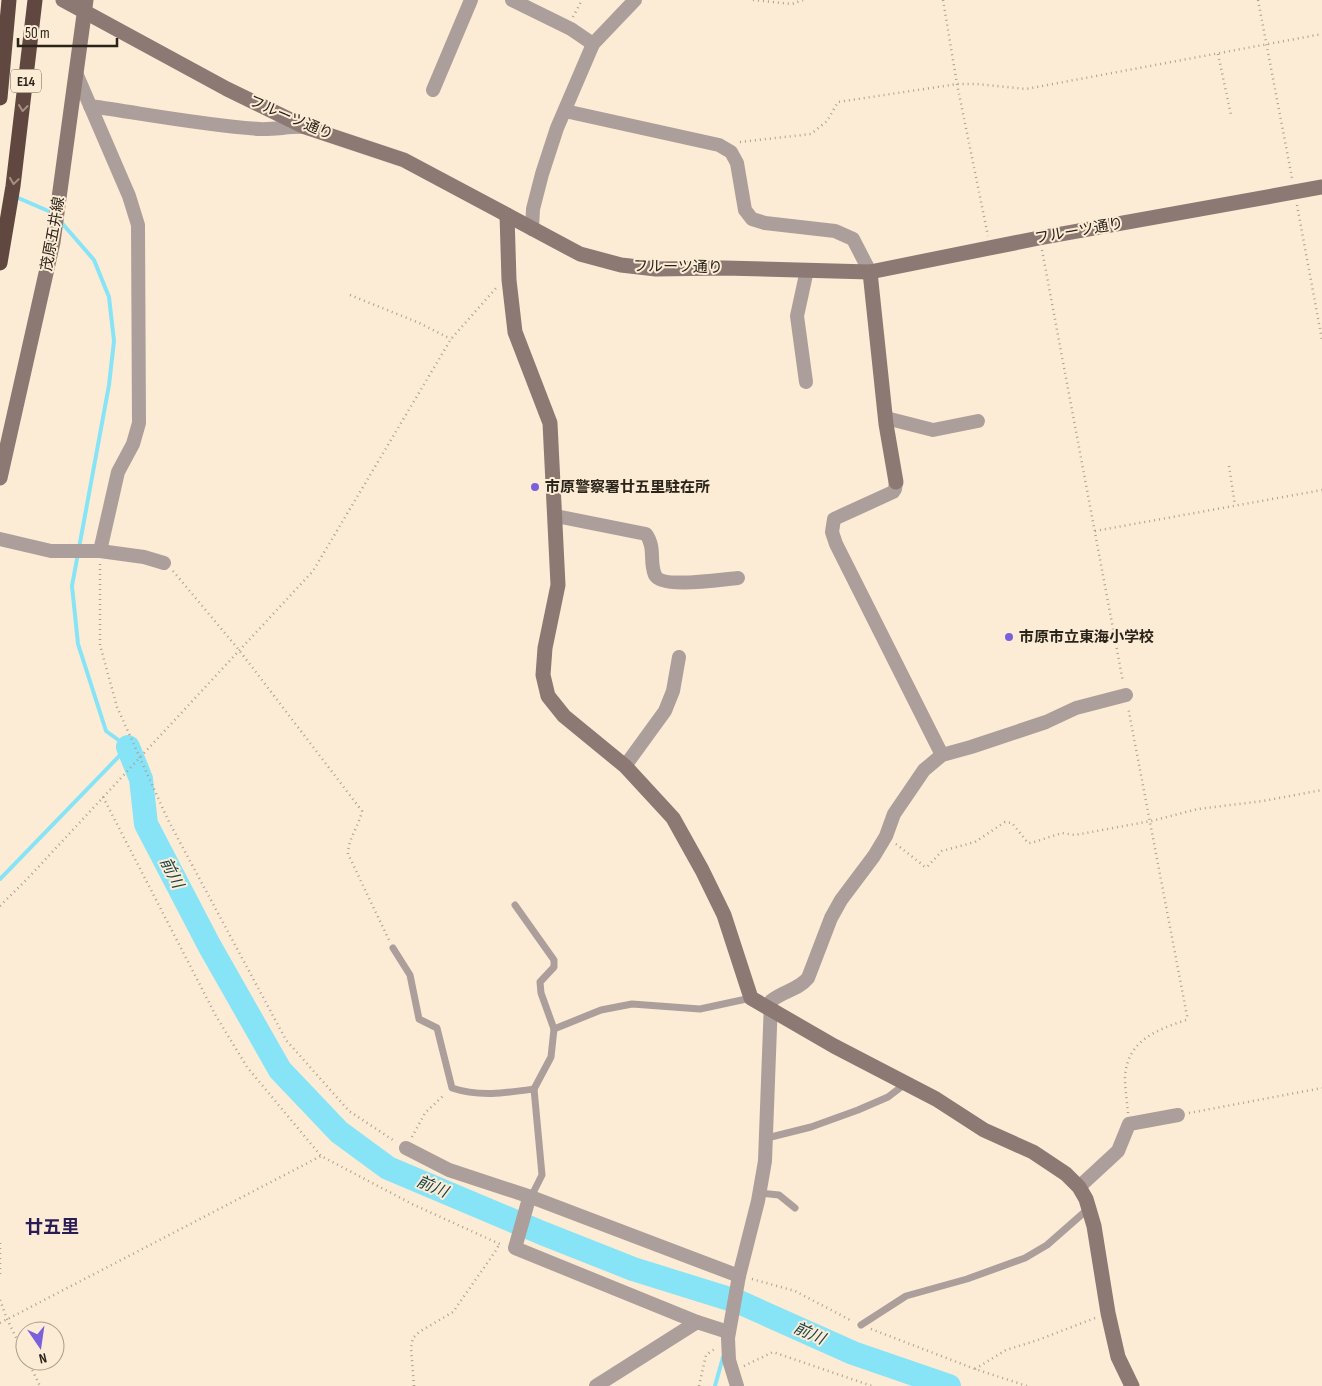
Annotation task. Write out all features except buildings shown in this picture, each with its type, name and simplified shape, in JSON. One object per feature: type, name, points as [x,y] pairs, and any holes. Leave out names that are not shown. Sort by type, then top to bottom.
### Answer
[{"type":"highway","name":"E14","points":[[0,98],[9,0]]},
{"type":"highway","name":"E14","points":[[0,263],[20,136],[35,0]]},
{"type":"street","points":[[63,0],[86,6]]},
{"type":"street","points":[[433,90],[471,0]]},
{"type":"street","points":[[512,0],[568,28],[593,44]]},
{"type":"street","points":[[532,229],[533,209],[542,174],[565,111],[593,44],[635,0]]},
{"type":"street","name":"茂原五井線","points":[[0,478],[53,242],[86,6]]},
{"type":"street","name":"フルーツ通り","points":[[86,6],[227,89],[305,127],[404,160],[580,254],[621,265],[656,269],[724,268],[870,272],[990,247],[1322,186]]},
{"type":"street","points":[[76,73],[129,196],[138,225],[139,423],[133,444],[118,472],[100,551]]},
{"type":"street","points":[[90,106],[261,129],[287,126],[305,127]]},
{"type":"street","points":[[565,111],[718,145],[731,152],[737,163],[745,210],[752,219],[765,223],[835,231],[852,238],[870,272],[886,418],[896,482],[895,489],[892,492],[834,519],[832,532],[836,544],[942,755]]},
{"type":"street","points":[[507,215],[509,280],[515,332],[550,424],[558,584],[545,648],[543,675],[548,696],[564,716],[625,766],[673,818],[702,870],[724,916],[751,998],[834,1046],[936,1099],[984,1130],[1033,1152],[1066,1174],[1079,1187],[1094,1226],[1108,1313],[1118,1356],[1132,1386]]},
{"type":"street","points":[[806,382],[797,316],[807,270]]},
{"type":"street","points":[[886,418],[933,430],[978,421]]},
{"type":"street","points":[[556,516],[646,534],[651,540],[655,575],[659,580],[674,583],[738,578]]},
{"type":"street","points":[[0,539],[51,551],[100,551],[144,557],[164,562]]},
{"type":"street","points":[[625,766],[665,711],[672,691],[679,657]]},
{"type":"street","points":[[737,1386],[731,1372],[728,1335],[739,1276],[759,1193],[767,1138],[771,1000],[802,985],[808,978],[831,918],[841,900],[874,856],[886,836],[894,814],[924,770],[942,755],[1046,722],[1076,708],[1126,696]]},
{"type":"street","points":[[1079,1187],[1118,1151],[1129,1124],[1178,1115]]},
{"type":"street","points":[[406,1148],[449,1170],[739,1276]]},
{"type":"street","points":[[530,1199],[515,1248],[728,1335]]},
{"type":"street","points":[[596,1386],[697,1322]]},
{"type":"lane","points":[[515,905],[554,960],[554,967],[540,982],[541,993],[554,1028],[551,1058],[534,1089],[542,1175],[530,1199]]},
{"type":"lane","points":[[393,948],[410,975],[419,1019],[437,1028],[452,1088],[466,1093],[501,1094],[534,1089]]},
{"type":"lane","points":[[554,1028],[601,1010],[632,1004],[700,1009],[751,998]]},
{"type":"lane","points":[[767,1138],[811,1127],[858,1110],[888,1097],[906,1084]]},
{"type":"lane","points":[[759,1193],[779,1195],[795,1208]]},
{"type":"lane","points":[[861,1325],[906,1296],[968,1279],[1025,1258],[1047,1245],[1088,1208]]},
{"type":"path","points":[[568,28],[582,0]]},
{"type":"path","points":[[753,0],[792,4],[803,0]]},
{"type":"path","points":[[943,0],[957,84],[990,247]]},
{"type":"path","points":[[1258,0],[1322,340]]},
{"type":"path","points":[[718,145],[812,134],[827,121],[838,102],[957,84],[1026,89],[1322,34]]},
{"type":"path","points":[[1218,54],[1231,115]]},
{"type":"path","points":[[1040,238],[1187,1016],[1186,1020],[1144,1038],[1135,1048],[1128,1063],[1125,1078],[1129,1124]]},
{"type":"path","points":[[0,906],[314,571],[451,339],[494,288],[509,280]]},
{"type":"path","points":[[350,295],[417,322],[451,339]]},
{"type":"path","points":[[1229,466],[1235,505]]},
{"type":"path","points":[[1094,531],[1322,490]]},
{"type":"path","points":[[100,551],[100,645],[117,707],[172,828],[286,1040],[350,1111],[406,1148],[425,1113],[452,1088]]},
{"type":"path","points":[[164,562],[239,650],[362,811],[360,822],[348,846],[348,854],[373,910],[393,948]]},
{"type":"path","points":[[886,836],[927,867],[942,851],[975,842],[1005,822],[1012,823],[1028,843],[1062,833],[1075,835],[1151,821],[1198,809],[1263,802],[1322,790]]},
{"type":"path","points":[[103,797],[216,1016],[246,1067],[322,1156],[412,1204],[499,1244],[515,1248]]},
{"type":"path","points":[[1178,1115],[1322,1088]]},
{"type":"path","points":[[0,1323],[322,1156]]},
{"type":"path","points":[[0,1243],[0,1276]]},
{"type":"path","points":[[414,1386],[413,1338],[419,1332],[453,1312],[499,1244]]},
{"type":"path","points":[[739,1276],[795,1291],[861,1325],[974,1369],[1027,1386]]},
{"type":"path","points":[[0,1300],[6,1319],[15,1337]]},
{"type":"path","points":[[974,1369],[1006,1350],[1038,1340],[1108,1313]]},
{"type":"path","points":[[699,1386],[706,1356],[728,1335]]},
{"type":"path","points":[[731,1372],[773,1352],[872,1386]]},
{"type":"path","points":[[33,1371],[40,1386]]},
{"type":"waterway","points":[[16,197],[53,213]]},
{"type":"waterway","points":[[0,879],[128,747],[106,731],[78,644],[72,586],[109,385],[114,341],[109,297],[94,260],[61,222]]},
{"type":"waterway","name":"前川","points":[[128,747],[141,779],[146,824],[209,945],[280,1070],[339,1132],[388,1168],[542,1233],[633,1269],[739,1302],[853,1353],[949,1386]]},
{"type":"waterway","points":[[715,1386],[723,1357]]},
{"type":"place","name":"市原警察署廿五里駐在所","points":[[535,487]]},
{"type":"place","name":"市原市立東海小学校","points":[[1009,637]]},
{"type":"district","name":"廿五里","points":[[52,1227]]}]
